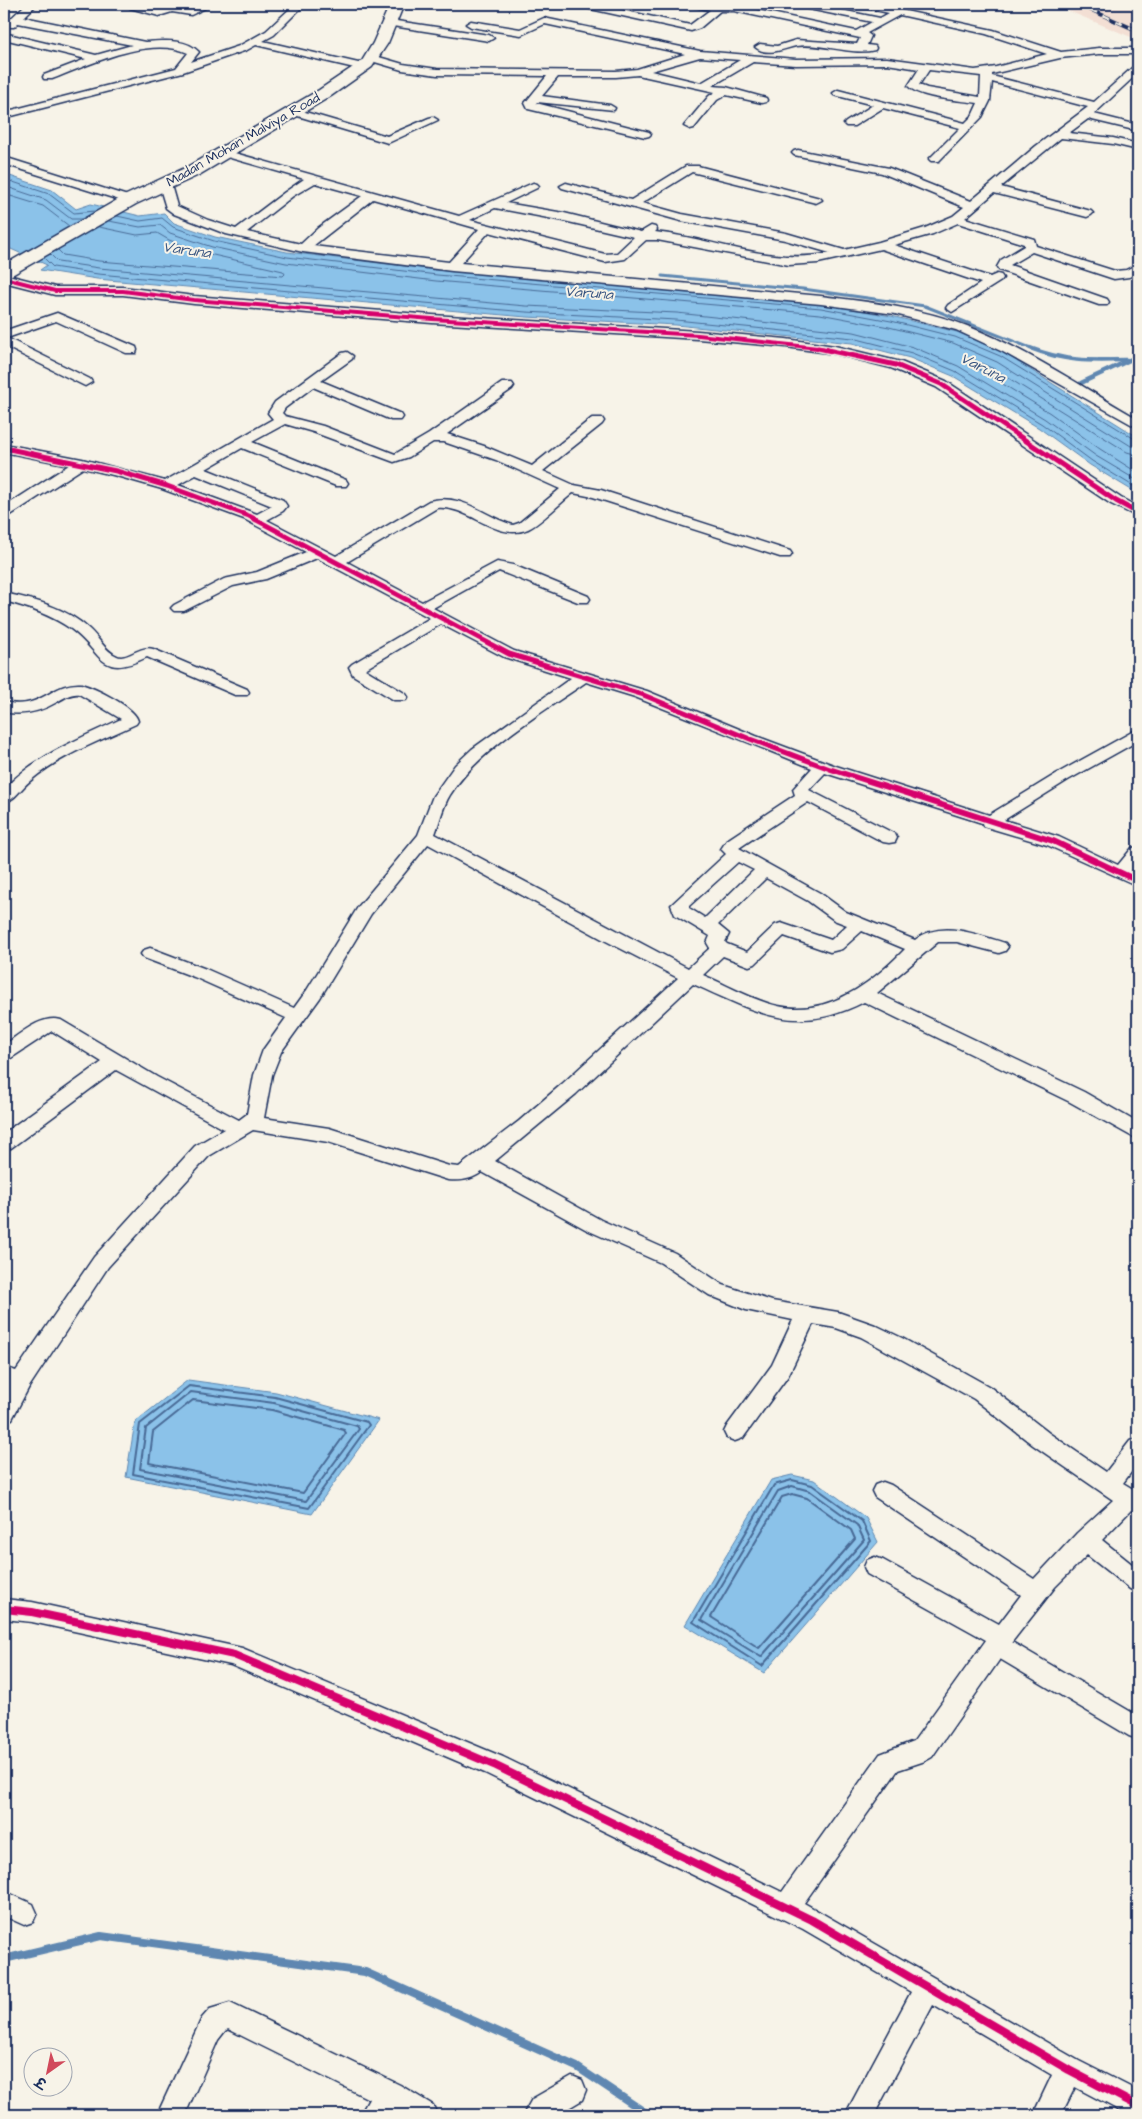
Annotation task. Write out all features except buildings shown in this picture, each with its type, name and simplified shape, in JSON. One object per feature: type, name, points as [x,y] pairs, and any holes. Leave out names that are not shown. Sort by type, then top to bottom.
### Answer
[{"type":"highway","name":"Madan Mohan Malviya Road","points":[[4,272],[130,200],[165,185],[224,153],[295,112],[367,63],[390,23],[397,4]]},
{"type":"street","points":[[4,31],[32,4]]},
{"type":"street","points":[[134,6],[158,13],[172,9],[191,12],[209,4]]},
{"type":"street","points":[[4,116],[179,70],[255,42],[270,33],[300,4]]},
{"type":"street","points":[[694,4],[724,7],[866,36],[860,48]]},
{"type":"street","points":[[799,4],[882,21]]},
{"type":"street","points":[[860,4],[989,32],[1061,55]]},
{"type":"street","points":[[590,6],[691,28],[724,7]]},
{"type":"street","points":[[858,34],[899,12]]},
{"type":"street","points":[[16,19],[145,45],[169,44],[190,49],[194,54],[179,70]]},
{"type":"street","points":[[471,24],[521,32],[544,20],[700,54],[796,62],[887,54]]},
{"type":"street","points":[[390,23],[500,40]]},
{"type":"street","points":[[4,36],[98,59]]},
{"type":"street","points":[[255,42],[367,63],[418,70],[555,73],[638,72],[726,90],[762,100]]},
{"type":"street","points":[[751,45],[778,48],[796,43],[860,48],[926,66],[987,76],[1095,106]]},
{"type":"street","points":[[48,77],[145,45]]},
{"type":"street","points":[[987,76],[1019,63],[1061,55],[1138,51]]},
{"type":"street","points":[[638,72],[700,54]]},
{"type":"street","points":[[704,86],[752,58]]},
{"type":"street","points":[[926,66],[913,86],[924,91],[985,101]]},
{"type":"street","points":[[492,204],[564,217],[642,236],[657,236],[789,260],[818,259],[882,245],[929,231],[957,219],[1040,148],[1086,115],[1138,68]]},
{"type":"street","points":[[555,73],[530,103],[532,107],[645,134]]},
{"type":"street","points":[[935,159],[977,117],[985,101],[987,76]]},
{"type":"street","points":[[690,126],[713,98],[726,90]]},
{"type":"street","points":[[838,93],[968,128]]},
{"type":"street","points":[[534,98],[610,108]]},
{"type":"street","points":[[850,124],[881,105]]},
{"type":"street","points":[[295,112],[388,140],[433,120]]},
{"type":"street","points":[[1086,115],[1138,128]]},
{"type":"street","points":[[1060,135],[1113,141],[1138,147]]},
{"type":"street","points":[[224,153],[487,228],[605,258],[621,256],[642,236],[667,219]]},
{"type":"street","points":[[798,153],[885,170],[972,206]]},
{"type":"street","points":[[4,160],[130,200]]},
{"type":"street","points":[[632,204],[690,168],[698,168],[816,200]]},
{"type":"street","points":[[238,233],[289,194],[313,179]]},
{"type":"street","points":[[165,185],[172,208],[178,212],[238,233],[303,248],[452,267],[864,304],[945,322],[985,337],[1018,354],[1138,424]]},
{"type":"street","points":[[460,220],[533,186]]},
{"type":"street","points":[[566,186],[681,217],[786,236],[844,253]]},
{"type":"street","points":[[993,188],[1088,213]]},
{"type":"street","points":[[303,248],[322,231],[371,195]]},
{"type":"street","points":[[957,219],[1030,242],[1030,248]]},
{"type":"street","points":[[452,267],[465,250],[487,228]]},
{"type":"street","points":[[882,245],[991,282]]},
{"type":"street","points":[[1103,302],[1002,266],[1030,248],[1114,275],[1129,273],[1138,268]]},
{"type":"street","points":[[952,308],[1009,270]]},
{"type":"street","points":[[4,278],[55,291],[114,291],[194,300],[432,320],[698,335],[786,343],[844,352],[896,365],[941,384],[1116,501],[1138,513]]},
{"type":"street","points":[[4,335],[57,317],[131,350]]},
{"type":"street","points":[[4,341],[85,382]]},
{"type":"street","points":[[281,420],[275,410],[348,356]]},
{"type":"street","points":[[312,382],[396,416]]},
{"type":"street","points":[[168,486],[281,420],[318,429],[394,458],[401,456],[434,437],[507,386]]},
{"type":"street","points":[[533,472],[596,422]]},
{"type":"street","points":[[434,437],[472,446],[570,488],[596,493],[785,554]]},
{"type":"street","points":[[242,443],[341,483]]},
{"type":"street","points":[[4,448],[82,463],[168,486],[257,520],[509,654],[642,694],[750,739],[822,766],[989,822],[1053,841],[1138,881]]},
{"type":"street","points":[[4,513],[82,463]]},
{"type":"street","points":[[195,470],[278,503],[280,506],[278,508],[257,520]]},
{"type":"street","points":[[337,562],[434,504],[444,502],[456,503],[513,529],[524,526],[570,488]]},
{"type":"street","points":[[178,608],[229,582],[261,576],[318,552]]},
{"type":"street","points":[[422,608],[497,566],[508,568],[583,599]]},
{"type":"street","points":[[4,597],[60,616],[80,628],[107,656],[117,662],[127,662],[148,652],[241,692]]},
{"type":"street","points":[[400,697],[358,672],[356,666],[441,618]]},
{"type":"street","points":[[4,1413],[12,1378],[101,1262],[202,1151],[245,1126],[256,1116],[263,1075],[272,1050],[314,994],[364,911],[426,836],[441,796],[461,768],[478,752],[584,676]]},
{"type":"street","points":[[4,708],[15,710],[28,709],[41,705],[68,690],[80,688],[129,718],[130,721],[48,760],[23,778],[4,798]]},
{"type":"street","points":[[989,822],[1062,777],[1138,735]]},
{"type":"street","points":[[822,766],[801,789],[802,792],[889,838]]},
{"type":"street","points":[[807,795],[732,844],[730,849],[814,898],[840,916],[918,948]]},
{"type":"street","points":[[426,836],[509,878],[689,977],[784,1014],[822,1012],[846,1005],[865,995],[931,938],[952,936],[1000,947]]},
{"type":"street","points":[[1120,872],[1138,852]]},
{"type":"street","points":[[737,854],[680,905],[681,911],[720,934],[716,943],[721,948],[749,960],[781,930],[830,946],[836,946],[859,924]]},
{"type":"street","points":[[707,926],[765,869]]},
{"type":"street","points":[[4,1054],[42,1028],[54,1024],[150,1082],[245,1126],[329,1135],[448,1173],[459,1174],[468,1172],[482,1162],[569,1089],[721,948]]},
{"type":"street","points":[[150,954],[200,973],[298,1016]]},
{"type":"street","points":[[865,995],[1077,1097],[1138,1131]]},
{"type":"street","points":[[4,1143],[116,1061]]},
{"type":"street","points":[[482,1162],[594,1225],[668,1258],[716,1290],[772,1310],[838,1320],[868,1331],[982,1393],[1041,1439],[1108,1486],[1134,1501],[1086,1540],[1036,1593],[999,1641],[923,1749],[918,1754],[898,1756],[889,1762],[786,1908]]},
{"type":"street","points":[[735,1432],[780,1370],[806,1314]]},
{"type":"street","points":[[1108,1486],[1138,1447]]},
{"type":"street","points":[[883,1491],[1036,1593]]},
{"type":"street","points":[[1086,1540],[1138,1582]]},
{"type":"street","points":[[875,1567],[999,1641],[1070,1690],[1138,1728]]},
{"type":"street","points":[[4,1609],[32,1612],[234,1655],[494,1765],[812,1920],[1069,2070],[1138,2106]]},
{"type":"street","points":[[859,2115],[928,1988]]},
{"type":"street","points":[[171,2115],[209,2031],[215,2021],[222,2016],[230,2016],[382,2105],[423,2115]]},
{"type":"street","points":[[1047,2115],[1069,2070]]},
{"type":"street","points":[[537,2115],[542,2109],[572,2090]]},
{"type":"shaded area","points":[[1052,4],[1123,4],[1138,11],[1138,40]]},
{"type":"water","name":"Varuna","points":[[4,174],[52,190],[76,209],[91,204],[140,216],[164,213],[174,223],[215,237],[287,252],[437,270],[821,303],[891,316],[957,332],[1002,352],[1138,437],[1138,494],[1090,465],[1039,428],[953,376],[910,358],[852,343],[676,325],[526,317],[97,279],[40,270],[47,265],[4,246]]},
{"type":"water","points":[[188,1380],[276,1392],[379,1420],[312,1514],[126,1477],[135,1422]]},
{"type":"water","points":[[792,1475],[814,1480],[866,1518],[878,1542],[764,1673],[685,1625],[771,1480]]},
{"type":"waterway","points":[[662,276],[803,289],[925,306],[1033,349]]},
{"type":"waterway","points":[[1030,348],[1043,353],[1078,360],[1127,360]]},
{"type":"waterway","points":[[1081,383],[1138,356]]},
{"type":"waterway","points":[[4,1959],[101,1936],[365,1972],[577,2067],[649,2115]]},
{"type":"railway","points":[[1078,4],[1138,31]]},
{"type":"cycle path","points":[[4,278],[55,291],[123,291],[194,300],[432,319],[698,335],[786,343],[835,350],[896,365],[941,384],[1116,501],[1138,513]]},
{"type":"cycle path","points":[[4,448],[116,471],[167,486],[249,516],[509,654],[641,694],[750,739],[830,769],[1053,841],[1138,881]]},
{"type":"cycle path","points":[[4,1609],[32,1612],[234,1655],[494,1765],[812,1920],[1069,2070],[1138,2106]]}]
